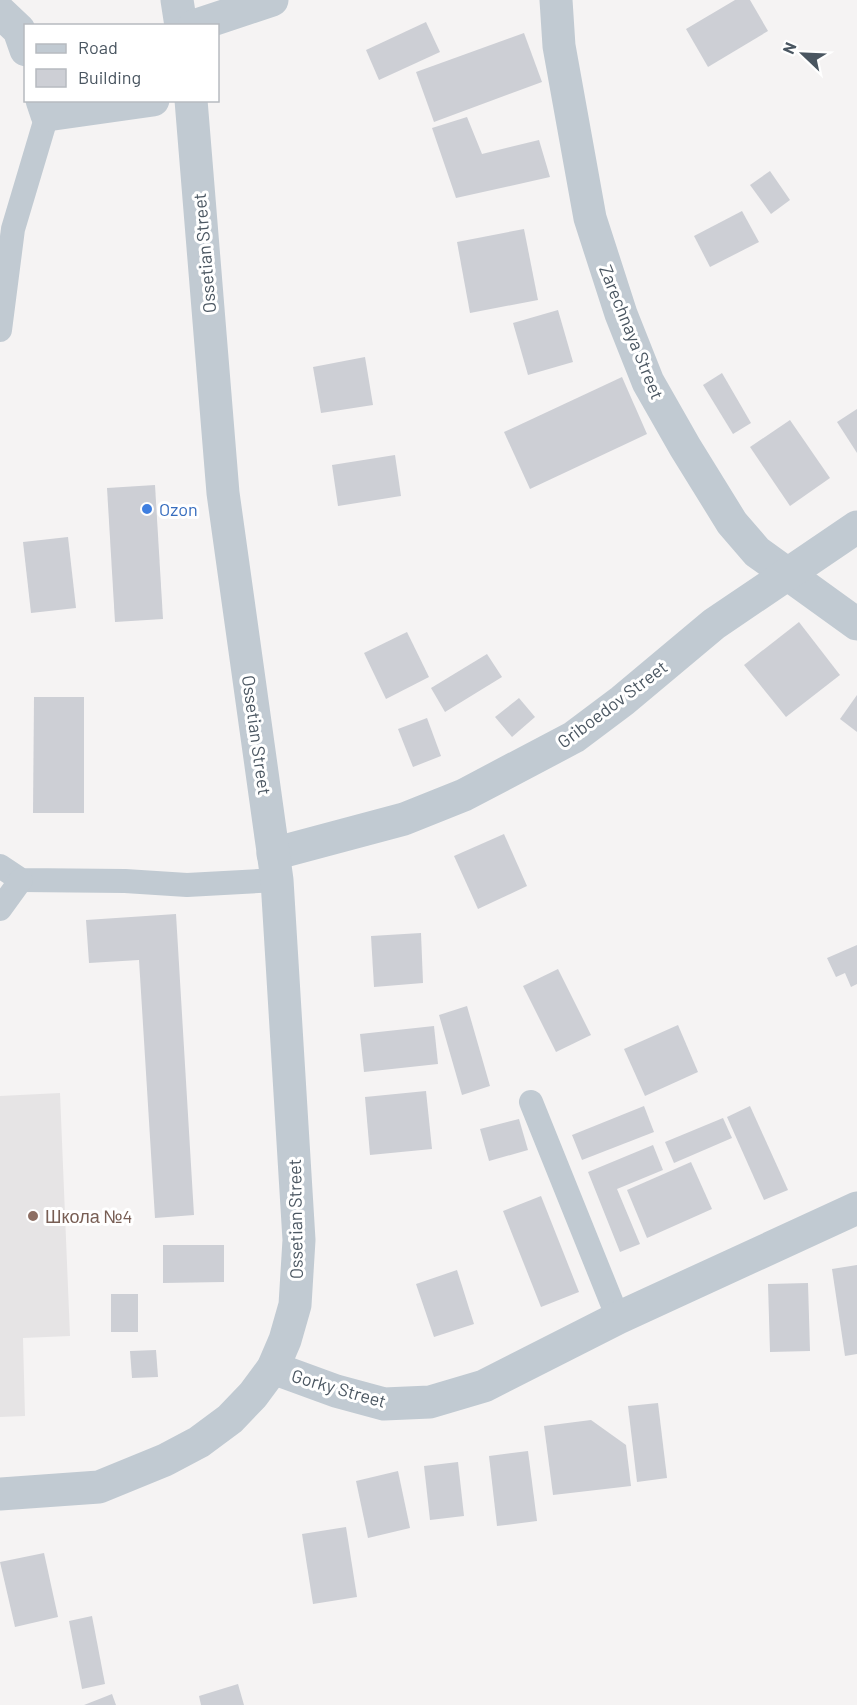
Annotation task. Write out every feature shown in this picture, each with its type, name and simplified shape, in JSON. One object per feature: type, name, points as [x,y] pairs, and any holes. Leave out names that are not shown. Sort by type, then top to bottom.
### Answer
[{"type":"street","points":[[177,0],[181,24]]},
{"type":"street","points":[[200,24],[272,0]]},
{"type":"street","name":"Zarechnaya Street","points":[[556,0],[559,46],[590,218],[621,314],[648,382],[732,523],[757,552],[857,624]]},
{"type":"street","points":[[0,12],[19,30],[24,44]]},
{"type":"street","points":[[45,108],[126,102]]},
{"type":"street","name":"Ossetian Street","points":[[191,102],[223,493],[275,867],[299,1240],[295,1305],[285,1340],[273,1368]]},
{"type":"street","name":"Griboedov Street","points":[[275,867],[464,795],[574,737],[622,701],[714,624],[857,527]]},
{"type":"street","name":"Gorky Street","points":[[0,1490],[99,1487],[165,1460],[199,1442],[230,1419],[253,1395],[273,1368],[336,1391],[384,1404],[430,1402],[484,1386],[618,1318],[857,1208]]},
{"type":"lane","points":[[0,330],[13,229],[45,108]]},
{"type":"lane","points":[[0,866],[21,880],[125,881],[187,885],[275,867]]},
{"type":"lane","points":[[0,909],[21,880]]},
{"type":"lane","points":[[531,1102],[618,1318]]},
{"type":"shaded area","name":"Школа №4","points":[[60,1093],[70,1336],[23,1338],[25,1416],[0,1417],[0,1096]]},
{"type":"building","points":[[735,0],[750,0],[768,31],[708,67],[686,29]]},
{"type":"building","points":[[426,22],[440,52],[379,80],[366,50]]},
{"type":"building","points":[[524,33],[542,82],[434,122],[416,72]]},
{"type":"building","points":[[467,117],[482,154],[539,140],[550,177],[456,198],[432,128]]},
{"type":"building","points":[[770,171],[790,200],[771,214],[750,185]]},
{"type":"building","points":[[742,211],[759,242],[710,267],[694,236]]},
{"type":"building","points":[[524,229],[538,300],[470,313],[457,242]]},
{"type":"building","points":[[558,310],[573,362],[528,375],[513,323]]},
{"type":"building","points":[[365,357],[373,405],[321,413],[313,367]]},
{"type":"building","points":[[722,373],[751,423],[733,434],[703,385]]},
{"type":"building","points":[[622,377],[647,434],[530,489],[504,432]]},
{"type":"building","points":[[857,409],[857,453],[837,422]]},
{"type":"building","points":[[790,420],[830,478],[790,506],[750,447]]},
{"type":"building","points":[[395,455],[401,496],[338,506],[332,465]]},
{"type":"building","points":[[155,485],[163,619],[115,622],[107,488]]},
{"type":"building","points":[[68,537],[76,608],[31,613],[23,542]]},
{"type":"building","points":[[799,622],[840,675],[786,717],[744,665]]},
{"type":"building","points":[[407,632],[429,677],[386,699],[364,653]]},
{"type":"building","points":[[487,654],[502,677],[445,712],[431,688]]},
{"type":"building","points":[[857,695],[857,732],[840,719]]},
{"type":"building","points":[[34,697],[84,697],[84,813],[33,813]]},
{"type":"building","points":[[519,698],[535,717],[512,737],[495,717]]},
{"type":"building","points":[[427,718],[441,756],[413,767],[398,729]]},
{"type":"building","points":[[504,834],[527,886],[478,909],[454,856]]},
{"type":"building","points":[[176,914],[194,1215],[155,1218],[139,960],[89,963],[86,920]]},
{"type":"building","points":[[421,933],[423,983],[374,987],[371,936]]},
{"type":"building","points":[[857,945],[857,984],[851,987],[845,973],[836,977],[827,958]]},
{"type":"building","points":[[558,969],[591,1035],[556,1052],[523,986]]},
{"type":"building","points":[[467,1006],[490,1086],[462,1095],[439,1015]]},
{"type":"building","points":[[678,1025],[698,1072],[645,1096],[624,1049]]},
{"type":"building","points":[[434,1026],[438,1064],[364,1072],[360,1034]]},
{"type":"building","points":[[426,1091],[432,1149],[370,1155],[365,1097]]},
{"type":"building","points":[[644,1106],[654,1132],[582,1160],[572,1135]]},
{"type":"building","points":[[750,1106],[788,1190],[764,1200],[727,1117]]},
{"type":"building","points":[[723,1118],[732,1138],[674,1163],[665,1142]]},
{"type":"building","points":[[519,1119],[528,1150],[489,1161],[480,1129]]},
{"type":"building","points":[[653,1145],[663,1170],[617,1189],[640,1244],[620,1252],[588,1172]]},
{"type":"building","points":[[691,1162],[712,1209],[647,1238],[627,1190]]},
{"type":"building","points":[[541,1196],[579,1292],[541,1307],[503,1211]]},
{"type":"building","points":[[163,1245],[224,1245],[224,1282],[163,1283]]},
{"type":"building","points":[[857,1265],[857,1354],[845,1356],[832,1269]]},
{"type":"building","points":[[457,1270],[474,1324],[434,1337],[416,1284]]},
{"type":"building","points":[[808,1283],[810,1351],[770,1352],[768,1284]]},
{"type":"building","points":[[111,1294],[138,1294],[138,1332],[111,1332]]},
{"type":"building","points":[[156,1350],[158,1377],[132,1378],[130,1351]]},
{"type":"building","points":[[658,1403],[667,1478],[637,1482],[628,1406]]},
{"type":"building","points":[[591,1420],[626,1445],[631,1486],[553,1495],[544,1426]]},
{"type":"building","points":[[528,1451],[537,1521],[497,1526],[489,1456]]},
{"type":"building","points":[[458,1462],[464,1516],[430,1520],[424,1466]]},
{"type":"building","points":[[398,1471],[410,1528],[368,1538],[356,1481]]},
{"type":"building","points":[[346,1527],[357,1597],[313,1604],[302,1534]]},
{"type":"building","points":[[44,1553],[58,1617],[15,1627],[0,1562]]},
{"type":"building","points":[[92,1616],[105,1684],[82,1689],[69,1621]]},
{"type":"building","points":[[238,1684],[244,1705],[201,1705],[199,1696]]},
{"type":"building","points":[[112,1694],[116,1705],[84,1705]]},
{"type":"place","name":"Ozon","points":[[147,509]]},
{"type":"place","name":"Школа №4","points":[[33,1216]]}]
